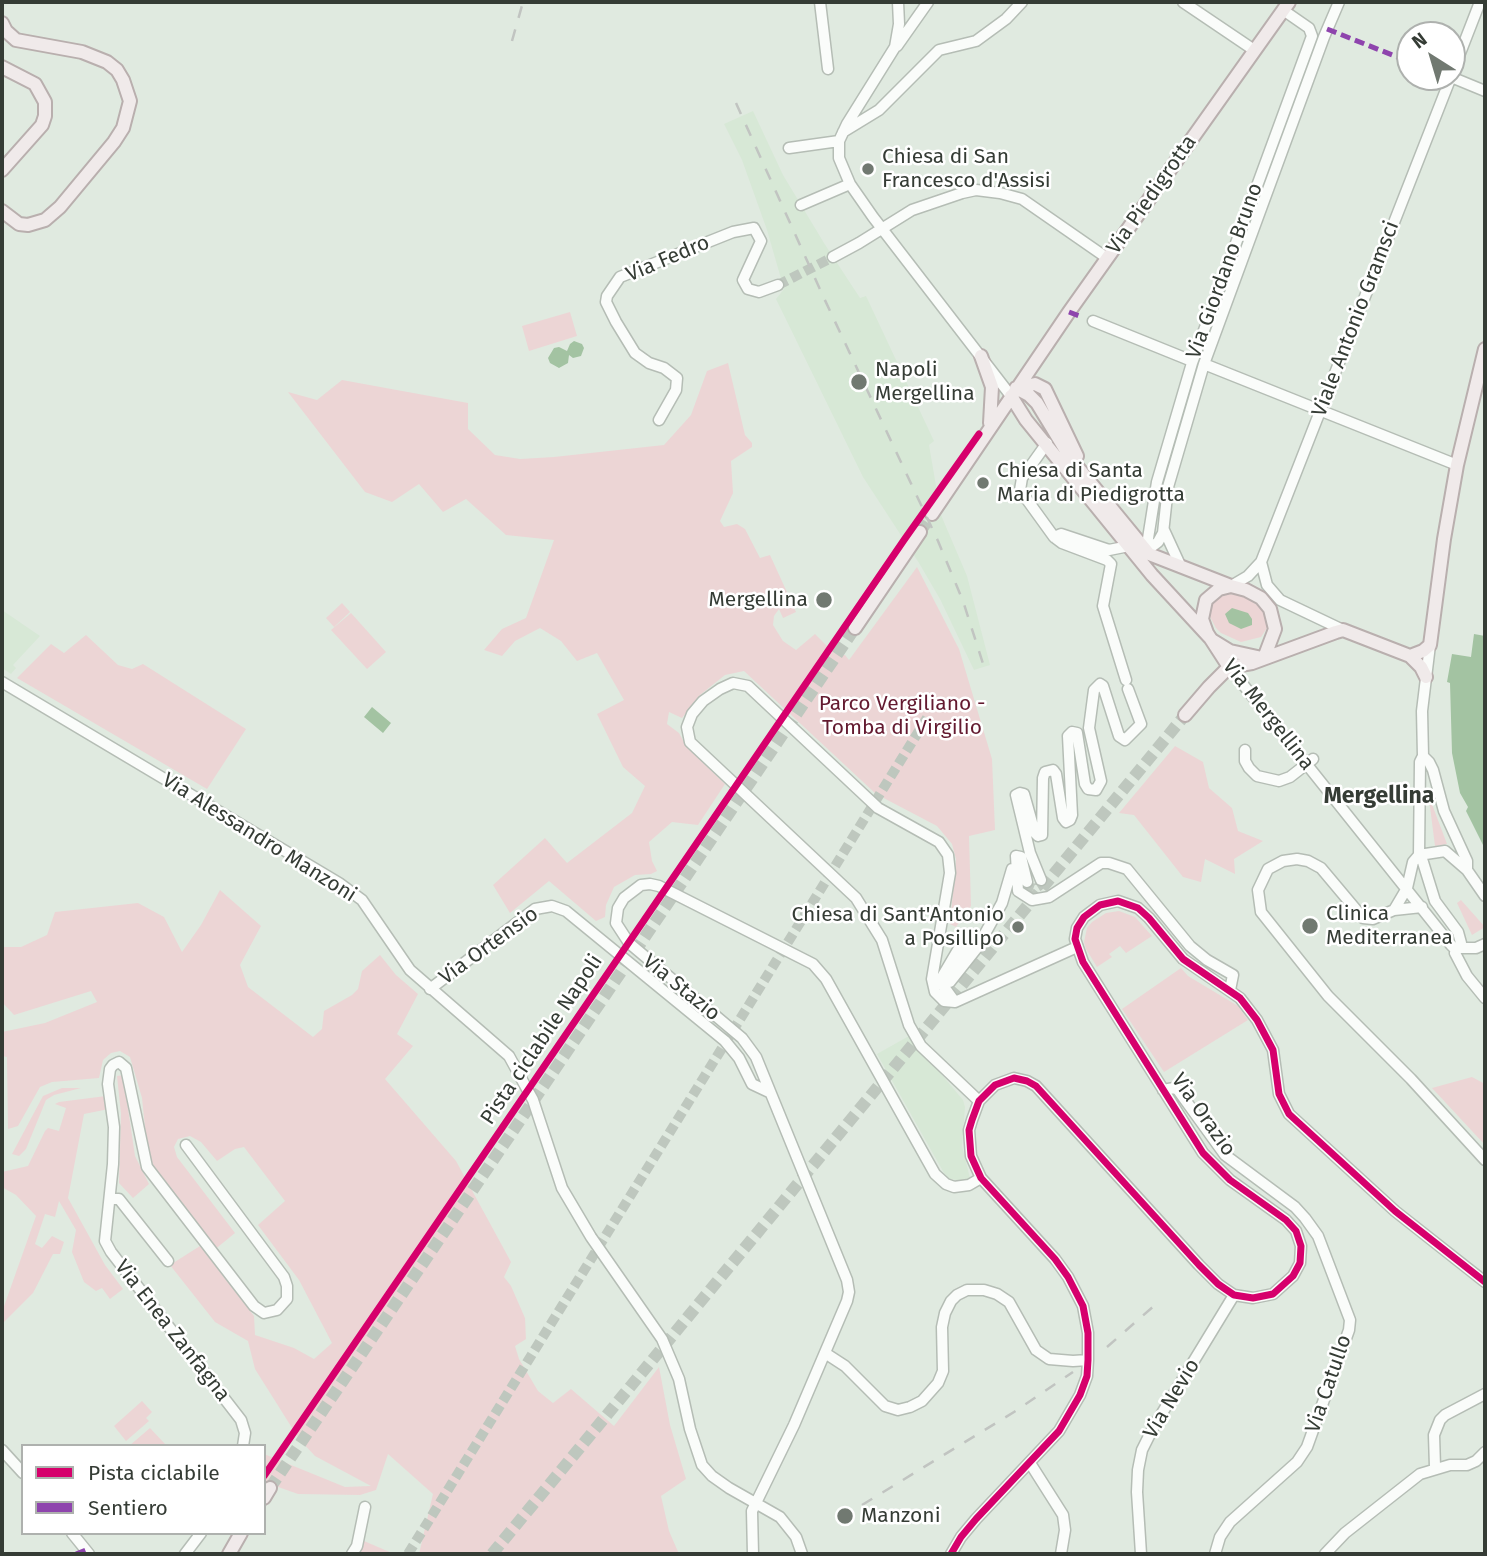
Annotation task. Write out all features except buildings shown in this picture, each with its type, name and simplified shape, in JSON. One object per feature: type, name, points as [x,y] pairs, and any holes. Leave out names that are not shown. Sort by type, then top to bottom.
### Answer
[{"type":"main road","name":"Via Piedigrotta","points":[[932,514],[1107,258],[1286,6]]},
{"type":"main road","points":[[2,23],[16,40],[82,52],[107,62],[117,70],[123,80],[130,101],[123,128],[114,142],[45,220],[28,225],[19,224],[2,211]]},
{"type":"main road","points":[[2,67],[35,84],[45,102],[45,116],[41,125],[2,170]]},
{"type":"main road","points":[[1410,656],[1427,648],[1457,465],[1485,349]]},
{"type":"main road","points":[[981,356],[993,392],[986,437]]},
{"type":"main road","points":[[1014,392],[1037,384],[1045,389],[1093,487]]},
{"type":"main road","points":[[1014,392],[1032,398],[1049,420],[1071,459],[1138,549],[1248,591],[1267,604],[1275,620],[1264,658]]},
{"type":"main road","points":[[1014,392],[1032,427],[1138,549],[1212,640],[1224,649],[1264,658]]},
{"type":"main road","points":[[1032,427],[1043,430],[1048,427],[1049,420]]},
{"type":"main road","points":[[855,628],[920,532]]},
{"type":"main road","points":[[1212,640],[1203,624],[1203,607],[1215,591],[1231,586]]},
{"type":"main road","points":[[1185,715],[1229,667],[1264,658],[1343,630],[1410,656],[1426,677]]},
{"type":"main road","points":[[1240,653],[1259,649],[1272,637]]},
{"type":"main road","name":"Via Mergellina","points":[[1212,640],[1229,667]]},
{"type":"main road","points":[[229,1554],[241,1535]]},
{"type":"street","points":[[820,2],[828,69]]},
{"type":"street","points":[[898,2],[904,9],[913,12],[927,3]]},
{"type":"street","points":[[891,55],[899,31],[898,2]]},
{"type":"street","points":[[789,148],[841,137],[879,110],[939,50],[976,41],[1006,19],[1022,2]]},
{"type":"street","points":[[1183,2],[1254,50]]},
{"type":"street","points":[[1054,537],[1061,534],[1109,550],[1138,549],[1158,542],[1164,530],[1168,487],[1204,364],[1339,2]]},
{"type":"street","name":"Viale Antonio Gramsci","points":[[1466,38],[1480,2]]},
{"type":"street","points":[[927,3],[891,55],[841,137],[839,158],[850,184],[882,230],[981,356],[1014,392]]},
{"type":"street","name":"Via Giordano Bruno","points":[[1138,549],[1192,361],[1312,37],[1305,25],[1286,6]]},
{"type":"street","points":[[1466,83],[1485,91]]},
{"type":"street","name":"Viale Antonio Gramsci","points":[[1261,562],[1445,91]]},
{"type":"street","points":[[801,205],[850,184]]},
{"type":"street","points":[[833,257],[918,208],[962,192],[984,190],[1022,199],[1107,258]]},
{"type":"street","name":"Via Fedro","points":[[659,420],[676,390],[677,378],[635,353],[616,322],[606,302],[620,277],[733,232],[754,228],[761,241],[743,280],[748,289],[759,292],[778,285]]},
{"type":"street","points":[[1093,321],[1192,361]]},
{"type":"street","points":[[1204,364],[1457,465]]},
{"type":"street","points":[[1041,880],[1030,853],[1016,795],[1024,794],[1035,833],[1042,835],[1043,776],[1047,771],[1053,770],[1056,774],[1063,818],[1066,822],[1070,820],[1072,813],[1068,736],[1072,732],[1078,735],[1085,784],[1091,790],[1096,790],[1101,781],[1089,729],[1094,690],[1100,684],[1104,687],[1119,736],[1125,740],[1141,724],[1103,606],[1110,562],[1062,543],[1054,537],[1021,494],[1019,486],[1022,478],[1047,443]]},
{"type":"street","points":[[1164,530],[1181,567]]},
{"type":"street","points":[[1231,586],[1248,576],[1261,562]]},
{"type":"street","points":[[1261,562],[1267,585],[1280,600],[1343,630]]},
{"type":"street","points":[[1394,910],[1407,888],[1413,862],[1419,855],[1420,762],[1423,756],[1422,711],[1427,648]]},
{"type":"street","name":"Via Mergellina","points":[[1229,667],[1310,762],[1451,945],[1459,947]]},
{"type":"street","name":"Via Alessandro Manzoni","points":[[2,682],[339,883],[362,900],[411,970],[513,1061],[533,1100],[562,1188],[591,1237],[662,1339],[679,1379],[690,1429],[702,1465],[712,1476],[780,1517],[788,1525],[801,1547],[802,1554]]},
{"type":"street","points":[[979,1101],[921,1046],[909,1025],[882,940],[856,898],[690,742],[687,727],[692,714],[703,701],[720,689],[733,683],[748,686],[878,808],[939,842],[948,855],[950,873],[932,985],[938,997],[944,1001],[955,1002],[1077,947],[1077,928],[1088,912],[1106,903],[1126,903],[1144,912],[1183,959],[1230,990],[1247,1007],[1268,1040],[1275,1058],[1279,1094],[1289,1114],[1395,1211],[1485,1282]]},
{"type":"street","points":[[1245,750],[1245,761],[1249,768],[1257,776],[1266,779],[1279,781],[1290,777],[1310,762]]},
{"type":"street","points":[[1423,756],[1433,770],[1444,811],[1467,861],[1466,870]]},
{"type":"street","points":[[1419,855],[1445,851],[1466,870],[1485,896]]},
{"type":"street","name":"Via Mergellina","points":[[1419,855],[1435,901],[1458,932],[1461,943],[1455,954],[1467,976],[1485,998]]},
{"type":"street","points":[[1016,856],[1021,857],[1027,882]]},
{"type":"street","points":[[1016,856],[1019,892],[1031,900],[1043,899],[1101,863],[1123,867],[1190,946],[1207,960],[1232,974],[1234,978],[1230,990]]},
{"type":"street","points":[[955,1002],[942,984],[942,977],[962,943],[967,942],[969,946],[949,975],[947,979],[950,982],[977,948],[1002,903],[1016,856]]},
{"type":"street","points":[[1422,907],[1394,910],[1373,919],[1363,918],[1321,868],[1297,859],[1283,860],[1268,869],[1258,890],[1261,912],[1328,996],[1402,1070],[1485,1160]]},
{"type":"street","name":"Via Stazio","points":[[753,1554],[752,1511],[847,1301],[847,1280],[755,1057],[742,1038],[639,953],[621,933],[616,923],[618,908],[624,898],[632,890],[650,884],[659,886],[813,964],[826,979],[935,1174],[954,1187],[969,1185],[981,1178]]},
{"type":"street","name":"Via Ortensio","points":[[430,989],[535,909],[544,906],[559,908],[725,1041],[739,1058],[752,1084],[769,1092]]},
{"type":"street","points":[[1459,947],[1476,948],[1485,944]]},
{"type":"street","name":"Via Orazio","points":[[1077,947],[1090,973],[1163,1090],[1214,1166],[1286,1220],[1299,1239],[1300,1263],[1283,1288],[1263,1297],[1234,1295]]},
{"type":"street","name":"Via Enea Zanfagna","points":[[186,1145],[284,1277],[287,1299],[282,1307],[266,1313],[260,1312],[254,1306],[147,1167],[126,1068],[119,1062],[113,1065],[108,1084],[114,1127],[111,1199],[105,1241],[241,1420],[245,1433],[243,1444]]},
{"type":"street","points":[[951,1554],[976,1519],[1059,1431],[1072,1412],[1087,1376],[1088,1333],[1083,1306],[1068,1277],[1055,1259],[981,1178],[971,1156],[969,1130],[979,1101],[995,1085],[1022,1079],[1036,1086],[1209,1275],[1234,1295]]},
{"type":"street","name":"Via Catullo","points":[[1163,1090],[1178,1090],[1225,1156],[1295,1207],[1305,1218],[1318,1237],[1350,1320],[1349,1330],[1307,1447],[1297,1462],[1230,1522],[1220,1537],[1215,1554]]},
{"type":"street","points":[[111,1199],[119,1199],[168,1261]]},
{"type":"street","points":[[825,1353],[845,1366],[885,1406],[898,1410],[910,1407],[922,1401],[938,1383],[943,1371],[942,1327],[951,1301],[967,1290],[984,1290],[1009,1302],[1036,1350],[1049,1359],[1088,1360]]},
{"type":"street","name":"Via Nevio","points":[[1141,1554],[1137,1492],[1142,1450],[1234,1295]]},
{"type":"street","points":[[1435,1467],[1434,1435],[1440,1420],[1485,1394]]},
{"type":"street","points":[[2,1450],[21,1471]]},
{"type":"street","points":[[1325,1554],[1332,1544],[1407,1482],[1435,1467],[1467,1465],[1485,1452]]},
{"type":"street","points":[[1030,1463],[1063,1515],[1065,1531],[1060,1554]]},
{"type":"street","points":[[352,1554],[357,1546],[365,1507]]},
{"type":"street","points":[[74,1535],[89,1554]]},
{"type":"street","points":[[185,1554],[199,1535]]},
{"type":"shaded area","points":[[753,111],[783,175],[824,243],[860,298],[866,296],[934,441],[929,445],[941,515],[967,576],[990,665],[974,670],[940,599],[863,477],[776,299],[784,289],[767,230],[742,160],[724,124]]},
{"type":"shaded area","points":[[574,341],[582,344],[584,348],[581,356],[573,358],[569,355],[568,363],[559,368],[550,363],[548,358],[554,348],[567,351]]},
{"type":"shaded area","points":[[1232,608],[1248,613],[1252,625],[1241,629],[1229,623],[1225,614]]},
{"type":"shaded area","points":[[2,610],[40,636],[13,665],[16,668],[11,674],[2,668]]},
{"type":"shaded area","points":[[1474,634],[1485,636],[1485,849],[1460,793],[1452,753],[1450,683],[1447,682],[1452,654],[1471,657]]},
{"type":"shaded area","points":[[372,707],[391,723],[383,733],[364,717]]},
{"type":"shaded area","points":[[909,1036],[963,1100],[965,1107],[962,1146],[970,1178],[964,1181],[950,1179],[944,1173],[877,1054]]},
{"type":"green space","points":[[570,312],[577,336],[529,351],[522,326]]},
{"type":"green space","name":"Parco Vergiliano - Tomba di Virgilio","points":[[728,363],[745,435],[752,447],[731,461],[733,493],[720,521],[724,527],[737,524],[745,529],[760,558],[770,555],[796,612],[783,618],[779,609],[774,616],[773,625],[783,641],[796,650],[815,634],[830,649],[845,655],[849,660],[917,567],[959,649],[992,759],[995,830],[969,836],[971,906],[956,927],[950,924],[956,859],[952,844],[937,826],[876,794],[744,671],[725,675],[700,695],[682,718],[669,712],[667,724],[679,733],[686,746],[725,784],[698,825],[672,822],[649,842],[652,861],[657,871],[635,875],[614,887],[606,905],[605,917],[596,921],[549,881],[510,913],[493,885],[545,838],[567,863],[632,813],[645,786],[623,767],[597,714],[624,700],[597,653],[577,661],[561,641],[540,628],[515,641],[502,656],[484,650],[502,629],[526,618],[554,540],[506,535],[466,499],[443,512],[419,484],[392,502],[365,492],[288,392],[317,400],[342,380],[468,403],[468,429],[495,455],[520,459],[554,457],[664,445],[691,415],[707,371]]},
{"type":"green space","points":[[1230,594],[1246,597],[1261,608],[1266,616],[1267,628],[1261,637],[1241,642],[1216,628],[1208,613],[1211,604],[1219,597]]},
{"type":"green space","points":[[342,603],[350,612],[334,627],[326,618]]},
{"type":"green space","points":[[351,613],[386,652],[367,669],[331,630]]},
{"type":"green space","points":[[86,635],[118,665],[132,669],[143,664],[246,729],[207,789],[17,678],[51,644],[64,653]]},
{"type":"green space","points":[[1175,746],[1203,762],[1209,788],[1232,808],[1238,831],[1263,841],[1234,859],[1235,874],[1205,859],[1201,882],[1183,877],[1134,815],[1119,813]]},
{"type":"green space","points":[[1430,799],[1447,844],[1435,846]]},
{"type":"green space","points":[[220,890],[261,926],[240,965],[248,987],[313,1037],[322,1029],[324,1011],[358,989],[362,971],[380,955],[396,975],[418,994],[397,1034],[413,1046],[385,1079],[456,1161],[511,1262],[504,1277],[511,1286],[525,1318],[526,1339],[515,1346],[519,1359],[538,1391],[553,1403],[571,1389],[614,1426],[659,1367],[670,1425],[686,1479],[661,1496],[669,1531],[679,1554],[419,1554],[433,1494],[388,1454],[376,1490],[360,1495],[298,1494],[266,1483],[266,1455],[345,1487],[371,1486],[315,1456],[299,1439],[255,1369],[248,1341],[215,1322],[170,1265],[200,1246],[254,1316],[255,1335],[294,1348],[314,1359],[332,1343],[299,1280],[258,1225],[285,1201],[244,1147],[235,1149],[217,1161],[201,1142],[190,1136],[178,1139],[174,1147],[177,1157],[235,1233],[213,1251],[149,1166],[142,1098],[130,1057],[120,1051],[111,1053],[103,1060],[99,1078],[52,1082],[40,1087],[18,1126],[8,1129],[7,1057],[2,1056],[2,1032],[45,1023],[97,1002],[91,991],[14,1015],[2,1002],[2,947],[21,947],[47,935],[55,912],[138,903],[164,917],[182,952]]},
{"type":"green space","points":[[1461,900],[1485,927],[1472,935],[1457,903]]},
{"type":"green space","points":[[1119,911],[1135,917],[1152,936],[1126,953],[1120,946],[1109,954],[1112,957],[1097,967],[1084,942],[1087,928],[1106,913]]},
{"type":"green space","points":[[1181,968],[1188,976],[1238,1006],[1248,1020],[1164,1072],[1122,1009]]},
{"type":"green space","points":[[123,1075],[135,1156],[149,1184],[133,1198],[119,1183],[121,1114],[117,1076]]},
{"type":"green space","points":[[1472,1077],[1485,1084],[1485,1145],[1432,1088]]},
{"type":"green space","points":[[62,1088],[81,1088],[54,1095],[46,1100],[26,1149],[19,1156],[12,1154],[43,1096]]},
{"type":"green space","points":[[106,1096],[109,1109],[84,1114],[68,1198],[105,1265],[123,1289],[110,1299],[102,1288],[96,1291],[84,1282],[72,1252],[76,1230],[59,1201],[55,1217],[45,1214],[35,1244],[42,1248],[52,1236],[64,1242],[60,1254],[53,1254],[33,1293],[2,1324],[2,1312],[36,1216],[16,1195],[2,1187],[2,1172],[28,1166],[45,1131],[48,1128],[59,1131],[66,1108],[55,1104]]},
{"type":"green space","points":[[142,1401],[152,1412],[146,1418],[149,1421],[126,1441],[114,1426]]},
{"type":"green space","points":[[150,1428],[165,1444],[131,1444]]},
{"type":"green space","points":[[364,1541],[392,1553],[359,1554]]},
{"type":"tunnel","points":[[778,285],[833,257]]},
{"type":"tunnel","points":[[920,532],[932,514]]},
{"type":"tunnel","points":[[270,1488],[855,628]]},
{"type":"tunnel","points":[[492,1554],[1185,715]]},
{"type":"tunnel","points":[[408,1554],[927,718]]},
{"type":"tunnel","points":[[1027,882],[1029,887],[1034,889],[1039,886],[1041,880]]},
{"type":"railway","points":[[512,41],[523,2]]},
{"type":"railway","points":[[736,103],[938,541],[963,601],[986,673]]},
{"type":"railway","points":[[1107,1347],[1155,1305]]},
{"type":"railway","points":[[862,1505],[1014,1412],[1073,1372]]},
{"type":"marked path","points":[[1327,29],[1396,56]]},
{"type":"marked path","points":[[1069,312],[1082,317]]},
{"type":"marked path","points":[[76,1554],[86,1550]]},
{"type":"cycle path","name":"Pista ciclabile Napoli","points":[[266,1473],[979,434]]},
{"type":"cycle path","points":[[951,1554],[976,1519],[1059,1431],[1080,1395],[1087,1376],[1088,1333],[1083,1306],[1068,1277],[1055,1259],[981,1178],[971,1156],[969,1130],[972,1120],[979,1101],[995,1085],[1014,1078],[1036,1086],[1199,1265],[1234,1295],[1253,1298],[1273,1294],[1293,1276],[1300,1263],[1301,1246],[1296,1231],[1286,1220],[1230,1180],[1203,1153],[1083,962],[1075,939],[1077,928],[1084,917],[1100,905],[1118,901],[1138,908],[1183,959],[1240,998],[1257,1020],[1273,1050],[1279,1094],[1289,1114],[1395,1211],[1485,1282]]},
{"type":"place","name":"Chiesa di San Francesco d'Assisi","points":[[868,169]]},
{"type":"place","name":"Napoli Mergellina","points":[[859,382]]},
{"type":"place","name":"Chiesa di Santa Maria di Piedigrotta","points":[[983,483]]},
{"type":"place","name":"Mergellina","points":[[824,600]]},
{"type":"place","name":"Clinica Mediterranea","points":[[1310,926]]},
{"type":"place","name":"Chiesa di Sant'Antonio a Posillipo","points":[[1018,927]]},
{"type":"place","name":"Manzoni","points":[[845,1516]]},
{"type":"district","name":"Mergellina","points":[[1379,797]]}]
